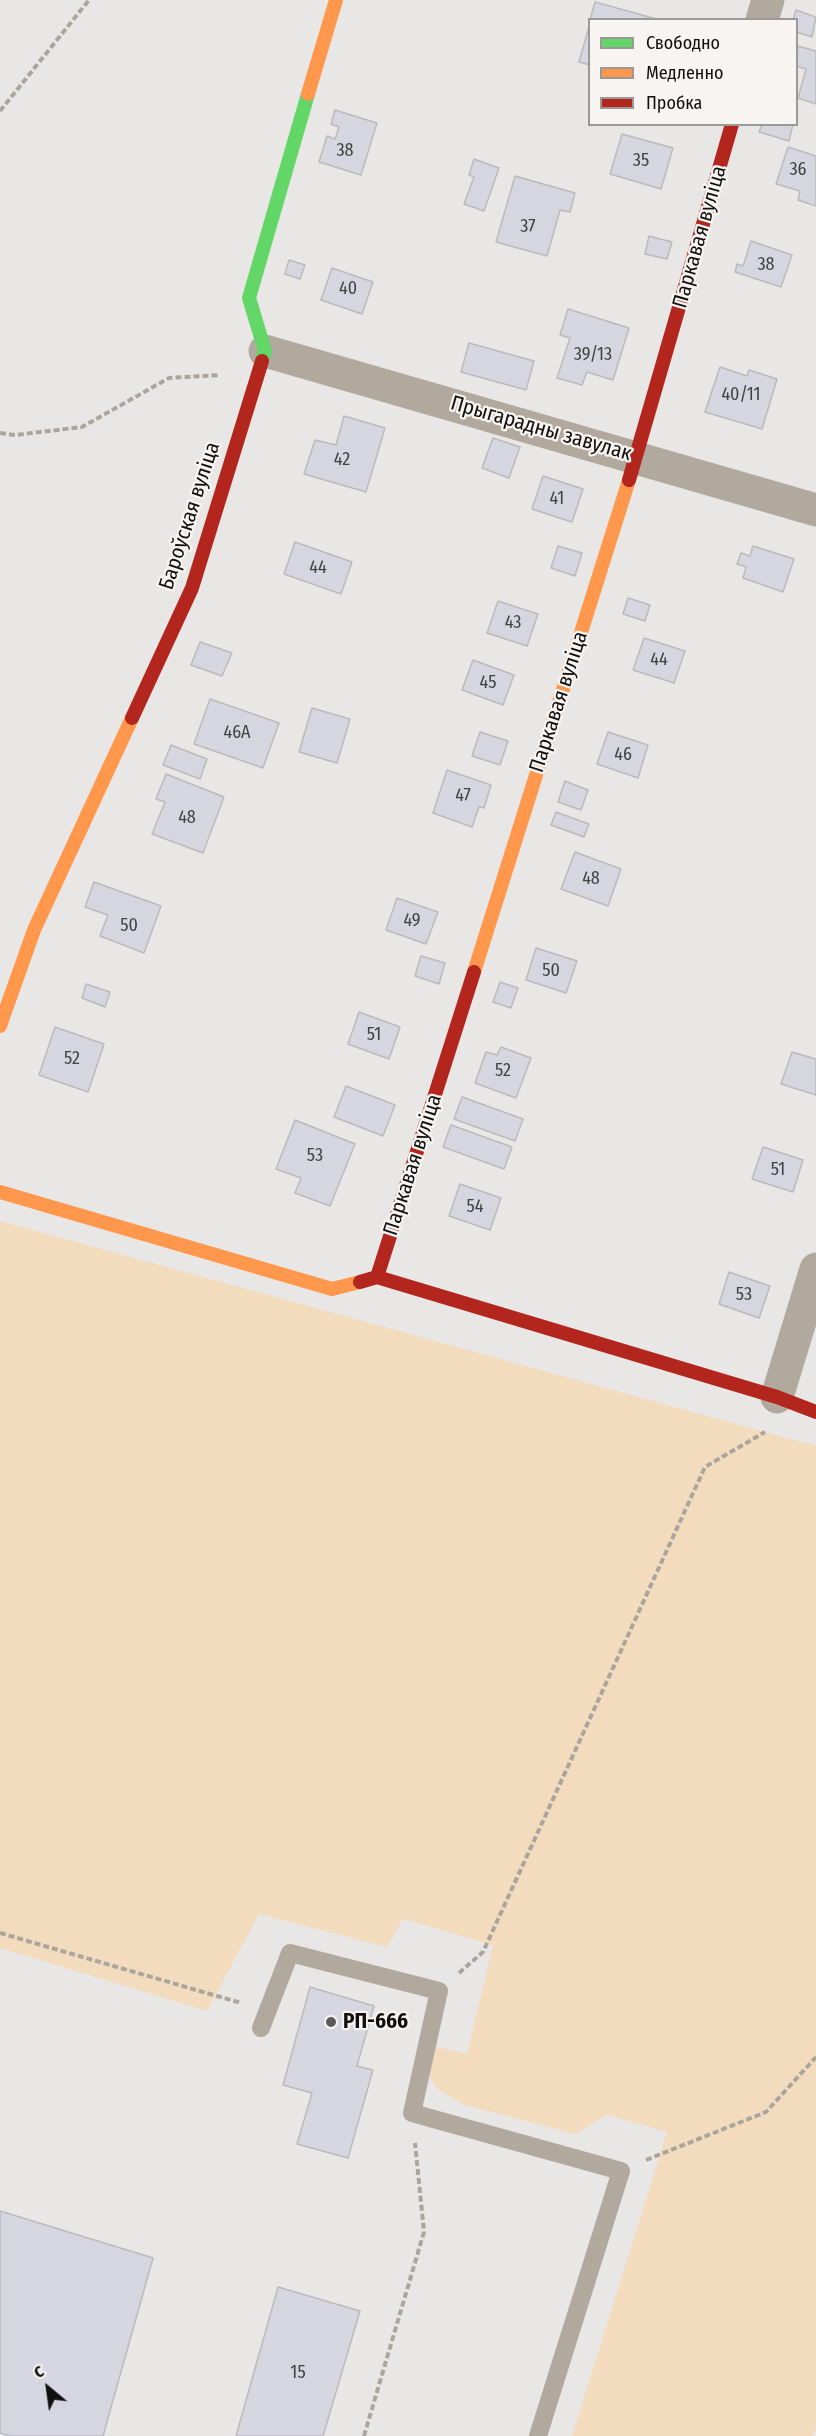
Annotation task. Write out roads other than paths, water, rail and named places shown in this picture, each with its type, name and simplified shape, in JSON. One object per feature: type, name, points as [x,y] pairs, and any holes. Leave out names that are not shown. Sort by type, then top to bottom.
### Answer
[{"type":"street","points":[[261,361],[249,298],[336,0]]},
{"type":"street","points":[[763,18],[768,0]]},
{"type":"street","name":"Паркавая вуліца","points":[[377,1277],[637,456],[731,126]]},
{"type":"street","name":"Прыгарадны завулак","points":[[261,361],[637,456],[816,510]]},
{"type":"street","name":"Бароўская вуліца","points":[[0,1026],[34,930],[192,588],[261,361]]},
{"type":"street","points":[[0,1192],[332,1289],[377,1277],[777,1397],[816,1412]]},
{"type":"street","points":[[777,1397],[816,1269]]},
{"type":"lane","points":[[261,2028],[290,1953],[438,1991],[412,2112],[621,2170],[538,2436]]},
{"type":"place","name":"РП-666","points":[[331,2022]]}]
